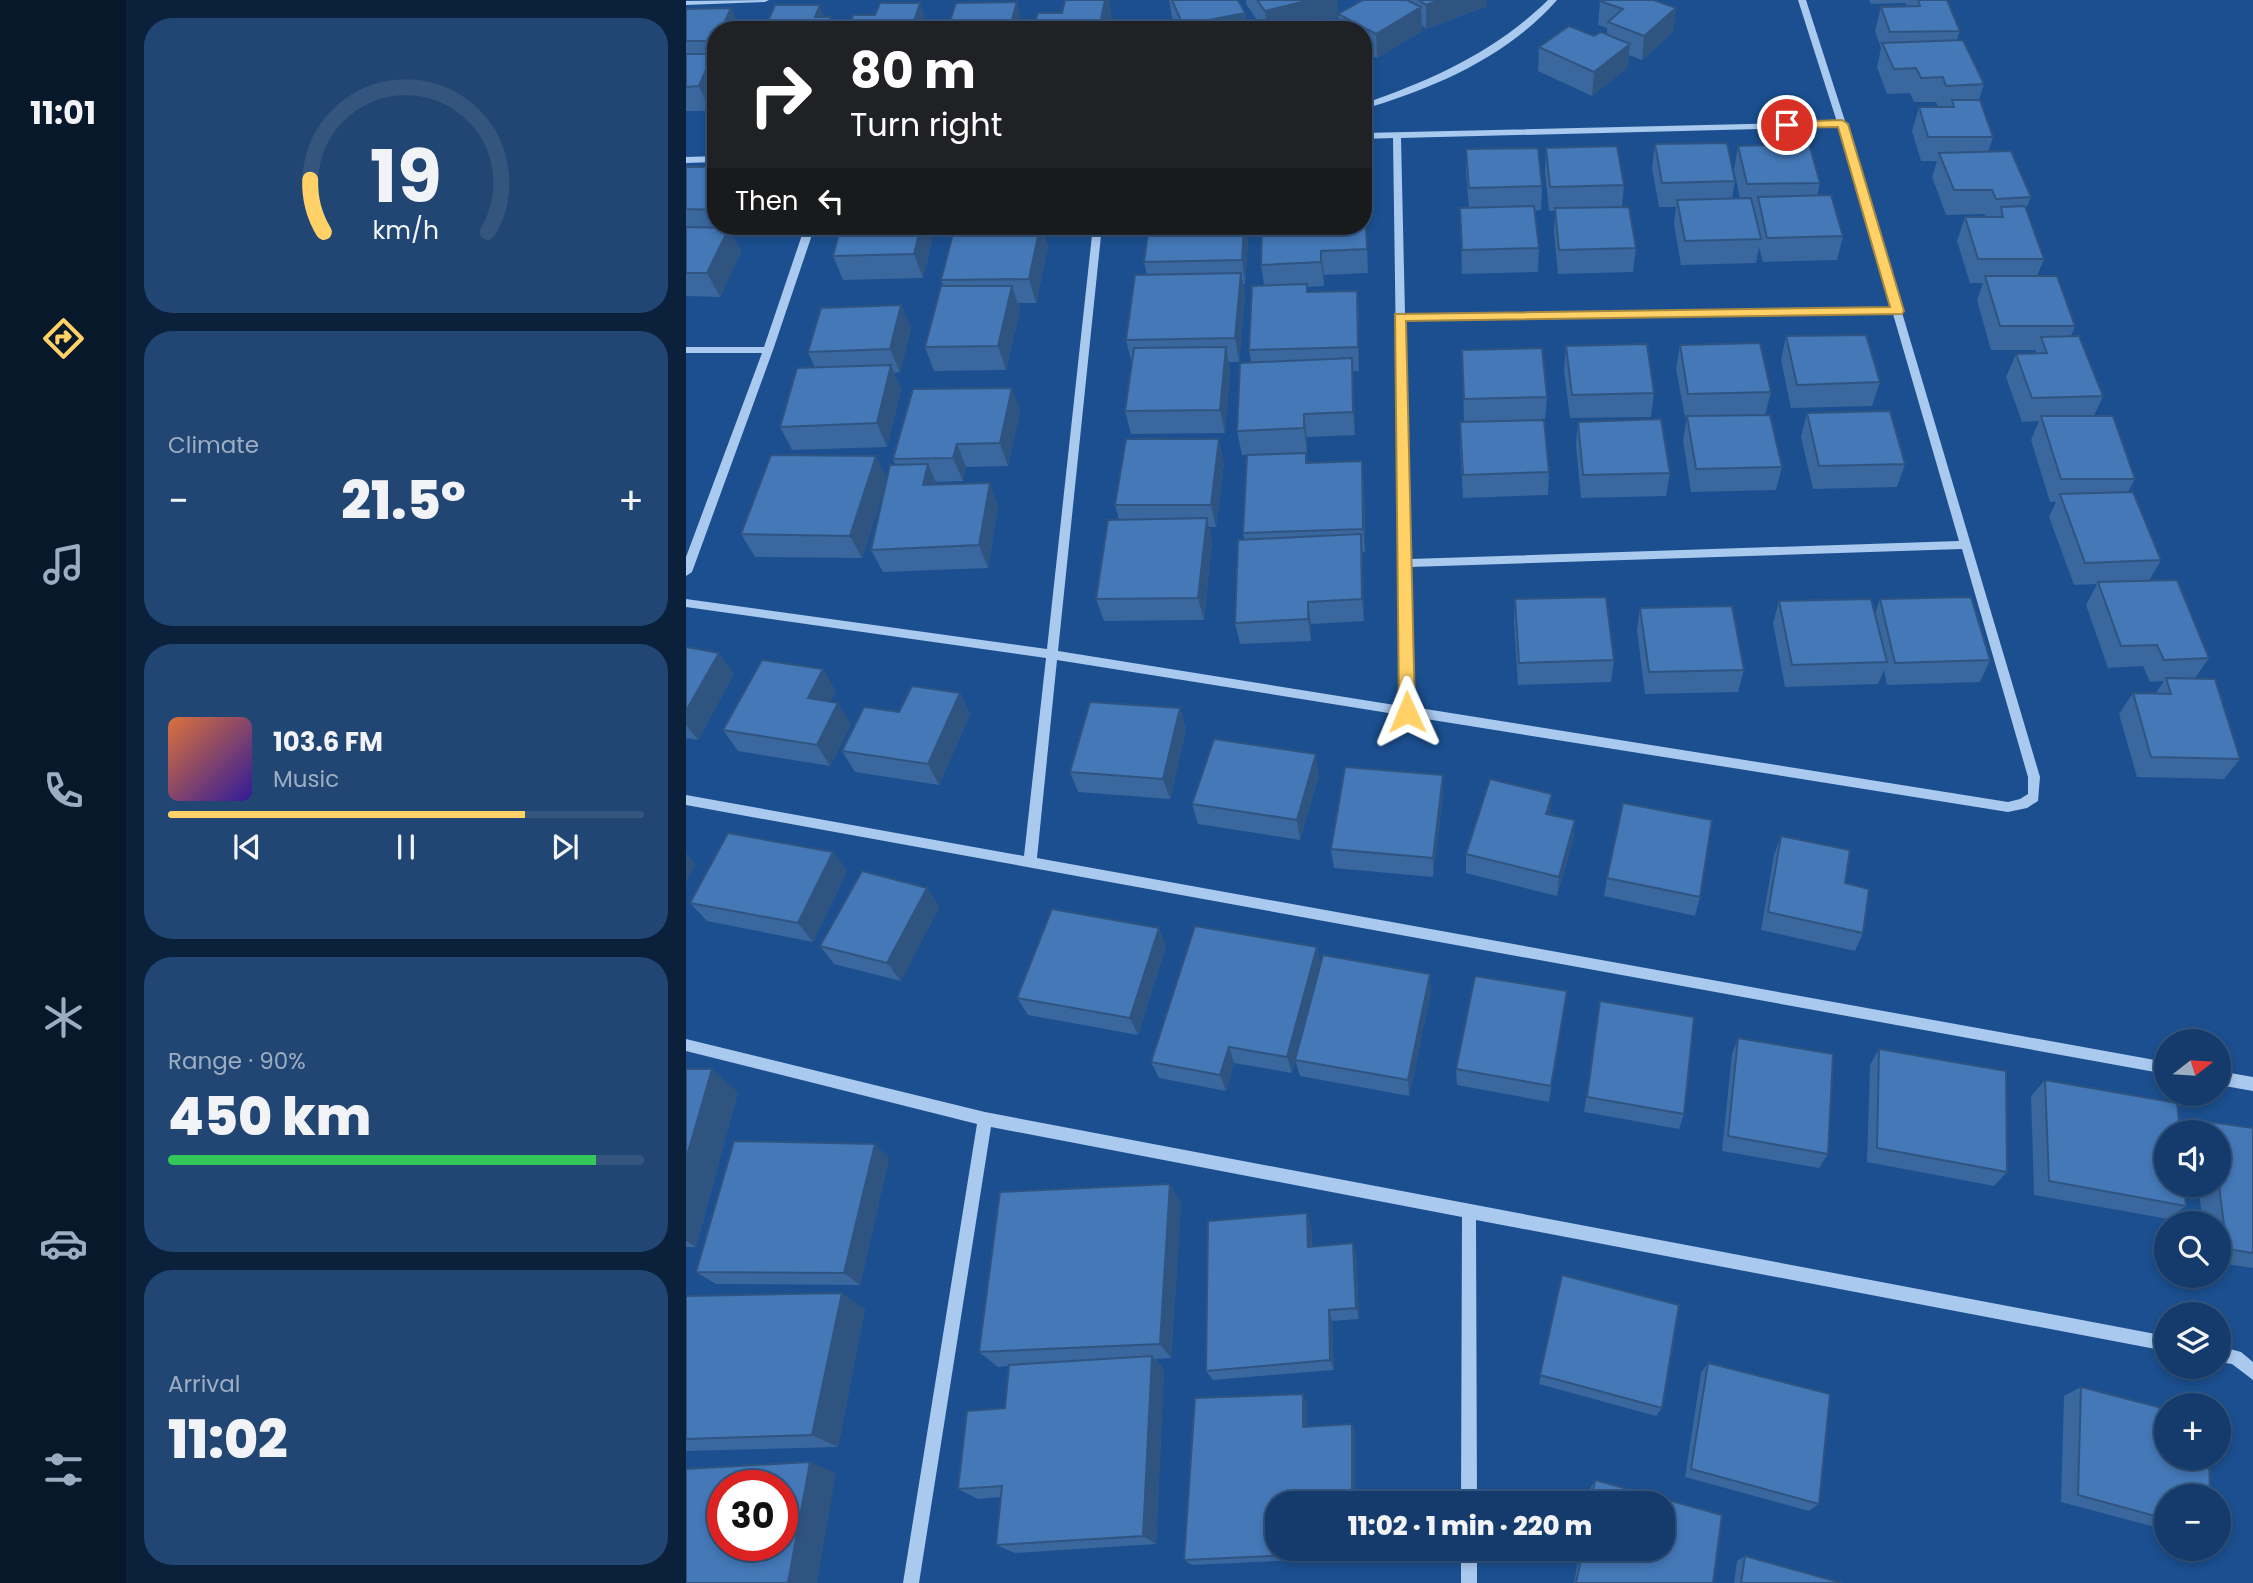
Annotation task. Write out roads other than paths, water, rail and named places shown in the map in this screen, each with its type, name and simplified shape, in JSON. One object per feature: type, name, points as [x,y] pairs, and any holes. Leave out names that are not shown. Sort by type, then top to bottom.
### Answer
[{"type":"street","points":[[686,2],[765,0]]},
{"type":"street","points":[[1372,104],[1442,79],[1507,42],[1553,0]]},
{"type":"street","points":[[686,603],[1054,655],[2008,807],[2023,804],[2034,797],[2034,777],[1842,124],[1802,0]]},
{"type":"street","points":[[1372,136],[1842,124]]},
{"type":"street","points":[[1397,136],[1407,712]]},
{"type":"street","points":[[686,160],[707,159]]},
{"type":"street","points":[[686,572],[768,350],[807,235]]},
{"type":"street","points":[[1030,863],[1096,235]]},
{"type":"street","points":[[1400,317],[1897,311]]},
{"type":"street","points":[[686,350],[768,350]]},
{"type":"street","points":[[1405,564],[1966,545]]},
{"type":"street","points":[[686,800],[2154,1066]]},
{"type":"street","points":[[686,1045],[985,1119],[2154,1342]]},
{"type":"street","points":[[2231,1080],[2253,1084]]},
{"type":"street","points":[[911,1583],[985,1119]]},
{"type":"street","points":[[1469,1210],[1469,1491]]},
{"type":"street","points":[[2231,1356],[2236,1357],[2253,1372]]},
{"type":"street","points":[[1469,1561],[1469,1583]]}]
